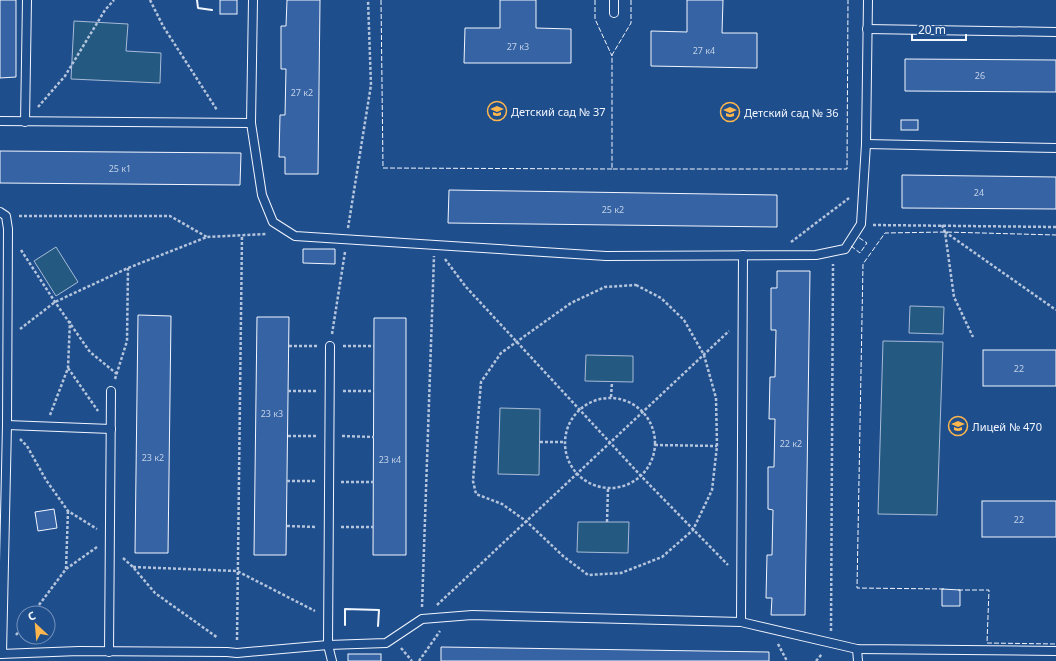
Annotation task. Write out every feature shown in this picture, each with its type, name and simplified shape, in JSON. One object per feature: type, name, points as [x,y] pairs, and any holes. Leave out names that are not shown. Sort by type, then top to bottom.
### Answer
[{"type":"lane","points":[[26,122],[27,0]]},
{"type":"lane","points":[[253,0],[251,123],[262,195],[273,222],[295,236],[606,256],[816,255],[845,249],[861,224],[866,144],[868,0]]},
{"type":"lane","points":[[614,0],[614,13]]},
{"type":"lane","points":[[867,29],[1056,32]]},
{"type":"lane","points":[[0,121],[251,123]]},
{"type":"lane","points":[[866,144],[1056,148]]},
{"type":"lane","points":[[3,214],[8,229],[7,425],[1,654],[79,651],[227,652],[237,657],[328,645],[386,643],[422,619],[472,615],[741,622],[858,649],[1056,651]]},
{"type":"lane","points":[[741,622],[743,255]]},
{"type":"lane","points":[[330,346],[328,645],[332,661]]},
{"type":"lane","points":[[109,652],[111,391]]},
{"type":"lane","points":[[7,425],[111,429]]},
{"type":"lane","points":[[858,649],[858,661]]},
{"type":"path","points":[[26,122],[65,76],[105,10],[114,0]]},
{"type":"path","points":[[150,0],[163,26],[226,123]]},
{"type":"path","points":[[330,346],[371,86],[368,0]]},
{"type":"path","points":[[773,255],[864,187]]},
{"type":"path","points":[[3,214],[170,216],[208,237]]},
{"type":"path","points":[[861,224],[1056,227]]},
{"type":"path","points":[[942,226],[945,232],[954,297],[973,336]]},
{"type":"path","points":[[945,232],[1056,310]]},
{"type":"path","points":[[7,338],[55,302],[128,268],[208,237],[290,233]]},
{"type":"path","points":[[237,657],[242,235]]},
{"type":"path","points":[[434,244],[466,287],[640,476],[742,578]]},
{"type":"path","points":[[422,619],[434,244]]},
{"type":"path","points":[[21,249],[55,302],[70,321],[90,352],[116,374]]},
{"type":"path","points":[[831,643],[833,251]]},
{"type":"path","points":[[111,391],[127,342],[128,268]]},
{"type":"path","points":[[636,285],[661,298],[684,320],[704,355],[716,398],[717,446],[712,490],[693,530],[662,557],[621,574],[588,575],[563,556],[526,521],[502,504],[476,494],[473,481],[481,382],[501,353],[516,341],[571,303],[605,286],[636,285]]},
{"type":"path","points":[[422,619],[743,318]]},
{"type":"path","points":[[45,426],[68,368],[70,321]]},
{"type":"path","points":[[68,368],[111,429]]},
{"type":"path","points":[[611,397],[612,382]]},
{"type":"path","points":[[611,397],[623,399],[634,404],[644,412],[654,433],[655,445],[651,462],[640,476],[631,483],[620,487],[608,488],[596,486],[585,481],[576,473],[569,464],[565,454],[564,442],[568,424],[579,409],[588,402],[600,398],[611,397]]},
{"type":"path","points":[[7,425],[27,446],[46,480],[68,511],[110,537],[66,569],[39,605]]},
{"type":"path","points":[[540,442],[564,442]]},
{"type":"path","points":[[655,445],[717,446]]},
{"type":"path","points":[[607,522],[608,488]]},
{"type":"path","points":[[66,569],[68,511]]},
{"type":"path","points":[[110,546],[133,567],[156,593],[218,639]]},
{"type":"path","points":[[133,567],[237,570],[328,618]]},
{"type":"path","points":[[419,661],[449,617]]},
{"type":"path","points":[[392,639],[412,661]]},
{"type":"shaded area","points":[[74,21],[128,24],[126,51],[161,53],[160,83],[71,79]]},
{"type":"shaded area","points":[[56,247],[78,282],[56,296],[34,261]]},
{"type":"shaded area","points":[[910,306],[944,307],[943,334],[909,333]]},
{"type":"shaded area","points":[[883,341],[943,342],[937,515],[878,514]]},
{"type":"shaded area","points":[[586,355],[633,356],[633,382],[585,381]]},
{"type":"shaded area","points":[[500,408],[540,409],[539,475],[498,474]]},
{"type":"shaded area","points":[[578,522],[629,522],[628,553],[577,552]]},
{"type":"building","points":[[0,0],[16,0],[16,77],[0,78]]},
{"type":"building","points":[[220,0],[237,0],[237,14],[220,14]]},
{"type":"building","points":[[287,0],[320,0],[318,174],[285,174],[285,157],[279,157],[280,115],[285,115],[286,69],[281,69],[281,26],[286,26]]},
{"type":"building","points":[[500,0],[536,0],[536,28],[571,29],[571,63],[464,63],[465,28],[500,28]]},
{"type":"building","points":[[687,0],[723,0],[722,33],[757,33],[757,68],[651,66],[651,31],[687,32]]},
{"type":"building","points":[[905,59],[1056,60],[1056,92],[905,91]]},
{"type":"building","points":[[901,120],[918,120],[918,130],[901,130]]},
{"type":"building","points":[[0,151],[241,153],[240,185],[0,183]]},
{"type":"building","points":[[902,175],[1056,177],[1056,209],[902,208]]},
{"type":"building","points":[[449,190],[777,195],[777,227],[448,223]]},
{"type":"building","points":[[303,249],[335,249],[335,264],[303,263]]},
{"type":"building","points":[[777,271],[810,271],[805,615],[771,615],[772,598],[766,598],[767,555],[772,555],[773,510],[768,509],[768,467],[774,467],[775,419],[769,419],[770,377],[775,377],[776,330],[771,330],[771,288],[777,288]]},
{"type":"building","points":[[138,315],[171,316],[168,553],[135,553]]},
{"type":"building","points":[[257,317],[289,317],[286,555],[254,555]]},
{"type":"building","points":[[374,318],[406,318],[406,555],[373,555]]},
{"type":"building","points":[[983,350],[1056,350],[1056,386],[983,386]]},
{"type":"building","points":[[982,501],[1056,501],[1056,537],[982,537]]},
{"type":"building","points":[[54,509],[57,528],[38,531],[35,512]]},
{"type":"building","points":[[942,589],[960,590],[960,606],[942,606]]},
{"type":"building","points":[[441,647],[769,652],[769,661],[441,661]]},
{"type":"building","points":[[348,654],[381,654],[381,661],[348,661]]},
{"type":"fence","points":[[381,0],[383,168],[612,168]]},
{"type":"fence","points":[[595,0],[595,19],[612,56]]},
{"type":"fence","points":[[631,0],[631,23],[612,55],[612,169],[847,169],[848,0]]},
{"type":"fence","points":[[944,589],[857,588],[863,264],[885,233],[945,232],[1056,235]]},
{"type":"fence","points":[[851,246],[860,253],[867,243],[858,237]]},
{"type":"fence","points":[[958,590],[989,590],[987,643],[1056,644]]},
{"type":"wall","points":[[197,0],[198,8],[212,10]]},
{"type":"wall","points":[[345,625],[345,609],[379,610],[378,626]]},
{"type":"place","name":"Детский сад № 37","points":[[497,111]]},
{"type":"place","name":"Детский сад № 36","points":[[730,112]]},
{"type":"place","name":"Лицей № 470","points":[[958,426]]}]
